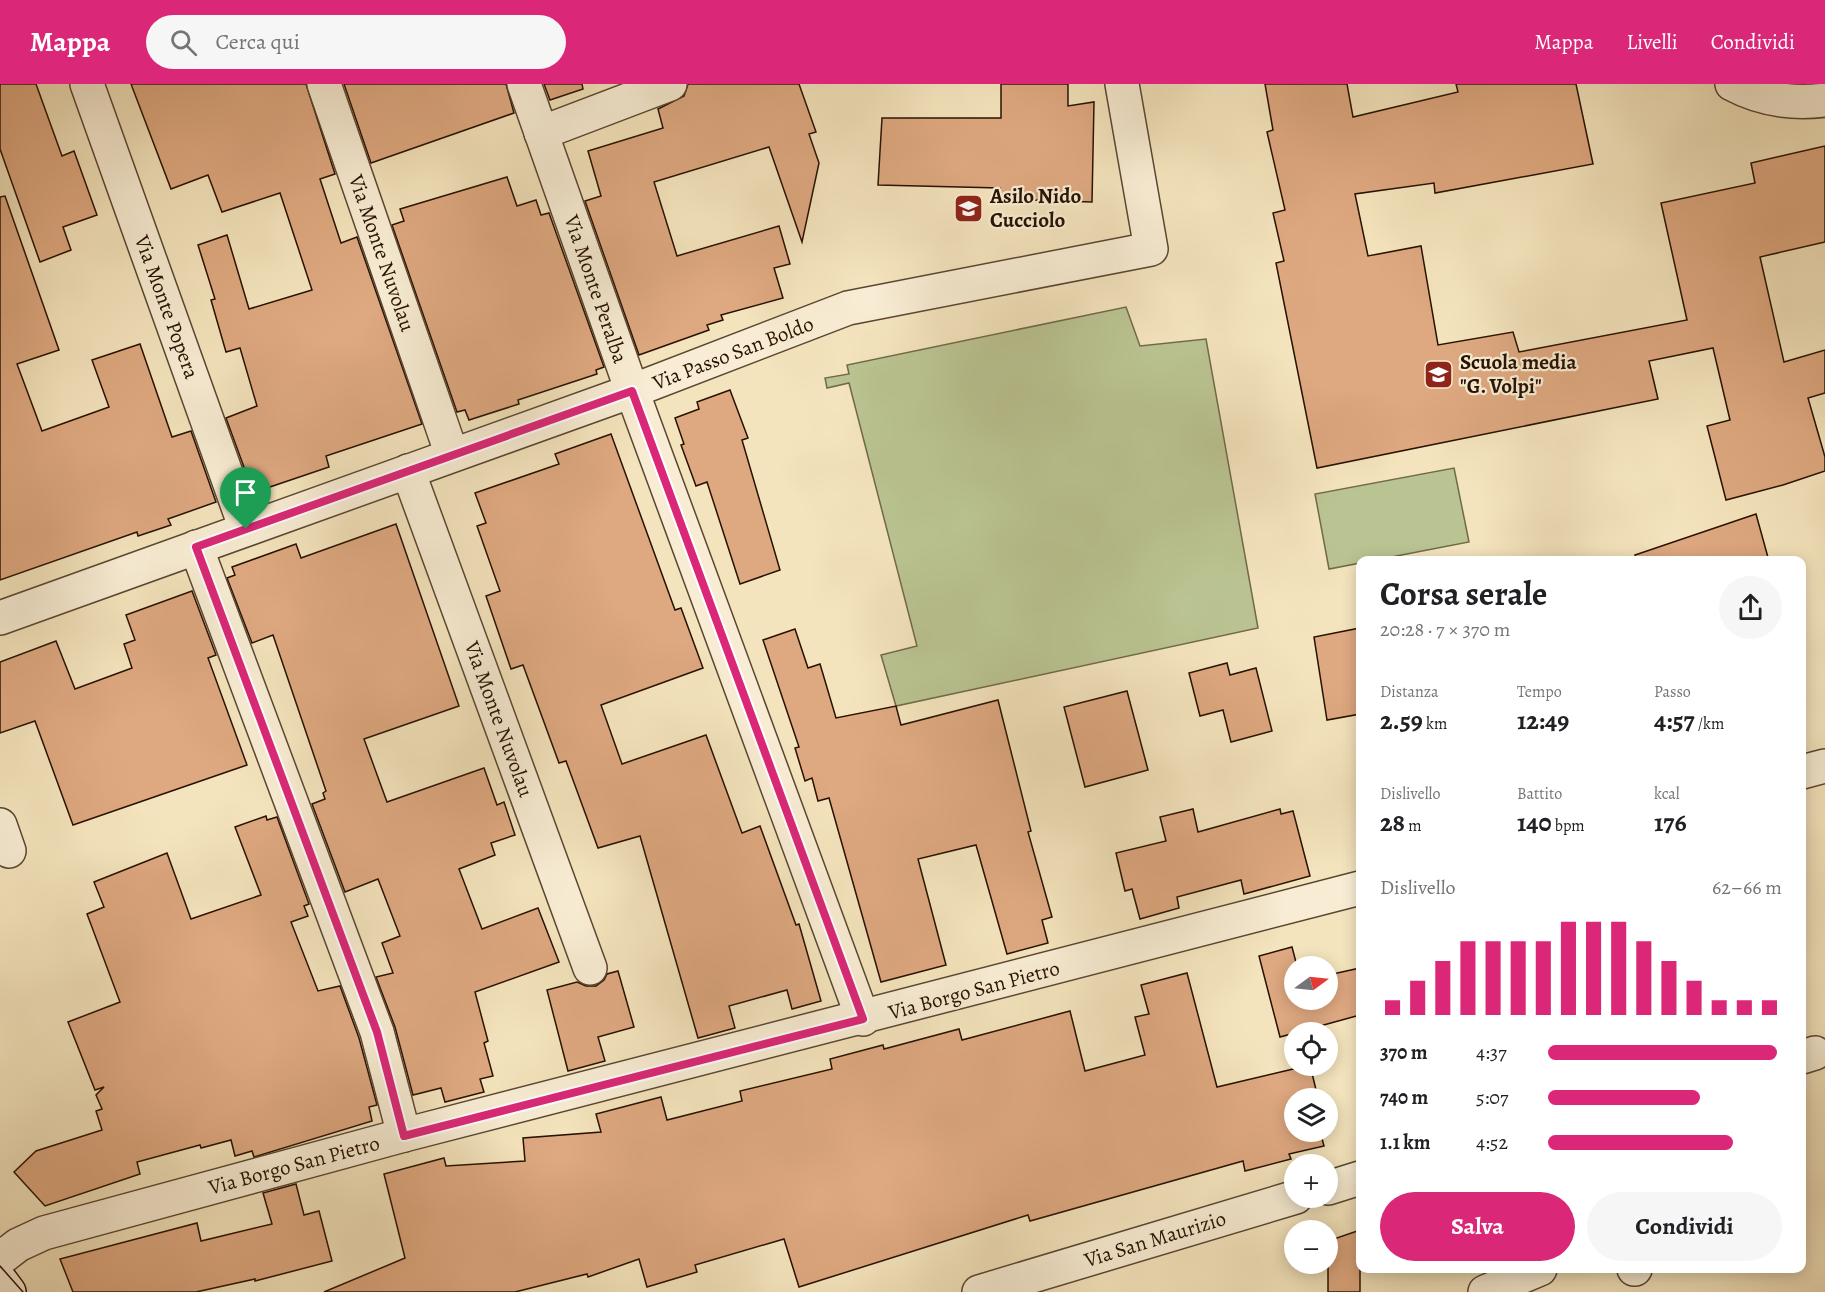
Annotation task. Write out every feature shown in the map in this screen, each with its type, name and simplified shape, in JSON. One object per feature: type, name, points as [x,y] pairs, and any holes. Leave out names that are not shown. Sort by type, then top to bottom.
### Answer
[{"type":"street","name":"Via Monte Popera","points":[[87,84],[246,529]]},
{"type":"street","name":"Via Monte Nuvolau","points":[[324,84],[452,455]]},
{"type":"street","name":"Via Monte Peralba","points":[[524,84],[632,391],[863,1019]]},
{"type":"street","points":[[541,133],[670,84]]},
{"type":"street","name":"Via Passo San Boldo","points":[[0,618],[632,391],[848,308],[1150,249],[1122,84]]},
{"type":"street","points":[[1732,84],[1744,91],[1782,100],[1825,100]]},
{"type":"street","name":"Via Monte Nuvolau","points":[[408,471],[590,968]]},
{"type":"street","points":[[196,547],[377,1032],[404,1136]]},
{"type":"street","points":[[1806,771],[1825,766]]},
{"type":"street","name":"Via Borgo San Pietro","points":[[0,1259],[18,1245],[44,1233],[404,1136],[863,1019],[1356,889]]},
{"type":"street","points":[[1338,1185],[1356,1179]]},
{"type":"street","name":"Via San Maurizio","points":[[979,1292],[1284,1201]]},
{"type":"street","points":[[1485,1292],[1530,1273]]},
{"type":"street","points":[[0,1280],[9,1292]]},
{"type":"green space","points":[[1126,307],[1140,346],[1206,339],[1258,628],[896,706],[881,655],[917,646],[849,383],[827,388],[825,378],[849,374],[847,365]]},
{"type":"green space","points":[[1454,468],[1469,542],[1396,556],[1356,556],[1356,564],[1329,569],[1315,494]]},
{"type":"building","points":[[0,84],[36,84],[62,156],[74,151],[97,215],[63,227],[71,250],[40,262],[0,149]]},
{"type":"building","points":[[131,84],[306,84],[335,174],[320,179],[341,243],[357,237],[422,424],[326,456],[329,467],[258,491],[256,487],[252,489],[226,418],[257,406],[240,348],[226,352],[211,300],[215,299],[198,245],[227,235],[249,309],[312,290],[280,193],[222,212],[208,175],[171,189]]},
{"type":"building","points":[[344,84],[506,84],[514,113],[371,163]]},
{"type":"building","points":[[544,84],[582,84],[583,89],[550,100]]},
{"type":"building","points":[[688,84],[799,84],[816,132],[809,134],[819,163],[802,242],[769,147],[654,182],[677,256],[779,226],[790,264],[774,268],[783,298],[721,315],[723,320],[707,325],[709,330],[639,355],[585,201],[601,196],[588,151],[663,128],[658,109],[684,96]]},
{"type":"building","points":[[1001,84],[1068,84],[1068,106],[1094,102],[1092,202],[1000,199],[1000,188],[878,185],[882,118],[1001,118]]},
{"type":"building","points":[[1265,84],[1347,84],[1353,117],[1458,92],[1456,84],[1576,84],[1593,164],[1435,193],[1434,183],[1355,194],[1368,256],[1421,246],[1438,345],[1513,332],[1519,352],[1687,320],[1661,203],[1755,183],[1751,163],[1825,146],[1825,242],[1760,257],[1784,362],[1825,350],[1825,393],[1808,398],[1825,457],[1825,471],[1726,500],[1707,426],[1730,420],[1713,348],[1649,361],[1658,399],[1317,468],[1276,263],[1284,261],[1273,213],[1285,210],[1267,132],[1273,130]]},
{"type":"building","points":[[507,177],[517,206],[536,200],[541,215],[549,213],[604,367],[596,370],[597,374],[518,400],[519,404],[469,420],[465,410],[457,412],[392,225],[404,221],[400,209]]},
{"type":"building","points":[[5,196],[59,350],[17,364],[42,431],[109,407],[92,360],[140,344],[172,437],[191,431],[216,502],[168,519],[171,525],[138,536],[137,532],[0,580],[0,197]]},
{"type":"building","points":[[730,390],[748,438],[742,440],[780,570],[740,584],[707,482],[696,486],[681,445],[684,444],[675,418],[699,409],[697,402]]},
{"type":"building","points":[[611,434],[675,610],[681,608],[703,668],[601,705],[622,764],[706,735],[742,833],[760,826],[796,925],[799,924],[821,1001],[792,1009],[787,990],[729,1006],[735,1028],[698,1038],[640,836],[598,848],[566,761],[559,763],[523,665],[511,669],[486,596],[500,591],[477,526],[486,523],[475,493],[559,464],[555,454]]},
{"type":"building","points":[[1756,514],[1768,556],[1635,556]]},
{"type":"building","points":[[396,524],[459,706],[364,739],[387,802],[484,768],[497,805],[504,802],[515,835],[491,843],[495,855],[459,869],[482,929],[538,908],[559,962],[475,992],[488,1041],[484,1043],[493,1076],[480,1079],[484,1092],[445,1102],[441,1088],[413,1095],[395,1027],[376,977],[393,973],[382,943],[400,936],[378,879],[345,892],[312,804],[325,799],[323,793],[326,791],[273,635],[252,643],[227,578],[235,575],[232,567],[296,544],[301,558]]},
{"type":"building","points":[[192,591],[216,655],[208,658],[247,765],[73,825],[35,721],[0,733],[0,662],[56,641],[75,689],[132,668],[124,644],[135,640],[126,615]]},
{"type":"building","points":[[795,629],[808,668],[820,664],[836,718],[896,706],[901,725],[998,700],[1031,831],[1028,832],[1052,917],[1042,920],[1048,943],[1007,954],[976,845],[918,859],[946,965],[881,982],[829,798],[818,801],[812,778],[805,781],[795,748],[799,747],[763,640]]},
{"type":"building","points":[[1356,629],[1356,715],[1327,720],[1314,637]]},
{"type":"building","points":[[1227,663],[1230,675],[1256,668],[1272,731],[1231,742],[1223,710],[1200,716],[1189,673]]},
{"type":"building","points":[[1127,691],[1148,770],[1085,787],[1064,707]]},
{"type":"building","points":[[1193,809],[1198,832],[1280,809],[1281,814],[1293,811],[1310,876],[1244,894],[1241,880],[1177,897],[1179,908],[1140,919],[1132,889],[1125,891],[1116,853],[1166,841],[1160,817]]},
{"type":"building","points":[[266,816],[267,820],[277,817],[309,904],[304,906],[308,916],[291,922],[318,991],[340,986],[359,1038],[377,1105],[369,1107],[372,1121],[254,1157],[252,1151],[235,1156],[231,1140],[201,1148],[200,1145],[137,1162],[140,1174],[45,1206],[14,1172],[36,1151],[102,1130],[96,1111],[102,1109],[96,1095],[104,1087],[95,1090],[68,1022],[120,1002],[87,914],[104,907],[94,882],[167,853],[191,919],[261,895],[235,827]]},
{"type":"building","points":[[1292,947],[1294,956],[1284,956],[1284,1010],[1338,1010],[1338,973],[1356,969],[1356,1016],[1335,1022],[1284,1022],[1284,1036],[1280,1037],[1259,956]]},
{"type":"building","points":[[618,971],[634,1027],[598,1037],[605,1061],[568,1071],[547,990],[577,982],[586,986],[596,986],[604,980],[607,974]]},
{"type":"building","points":[[1187,973],[1217,1087],[1284,1071],[1284,1076],[1313,1076],[1316,1088],[1284,1088],[1284,1142],[1323,1142],[1324,1146],[1284,1154],[1284,1161],[1245,1171],[1243,1161],[1030,1221],[1028,1215],[799,1287],[784,1239],[695,1265],[697,1272],[647,1287],[639,1259],[588,1277],[587,1274],[515,1292],[324,1292],[405,1258],[384,1174],[444,1158],[446,1166],[525,1161],[523,1138],[601,1132],[596,1114],[661,1097],[667,1120],[742,1101],[740,1091],[832,1069],[830,1059],[883,1045],[884,1049],[959,1029],[962,1040],[1070,1011],[1085,1071],[1145,1055],[1135,1017],[1149,1014],[1141,985]]},
{"type":"building","points":[[296,1184],[304,1215],[319,1211],[332,1261],[255,1281],[255,1279],[196,1292],[73,1292],[60,1259],[197,1223],[201,1241],[272,1224],[263,1193]]},
{"type":"building","points":[[1356,1231],[1356,1273],[1360,1273],[1360,1292],[1328,1292],[1328,1274],[1338,1274],[1338,1238]]},
{"type":"tram line","points":[[0,1266],[23,1292]]},
{"type":"place","name":"Asilo Nido Cucciolo","points":[[969,208]]},
{"type":"place","name":"Scuola media \"G. Volpi\"","points":[[1439,374]]},
{"type":"route","points":[[632,391],[863,1019],[404,1136],[377,1032],[196,547],[246,529],[632,391]]}]
